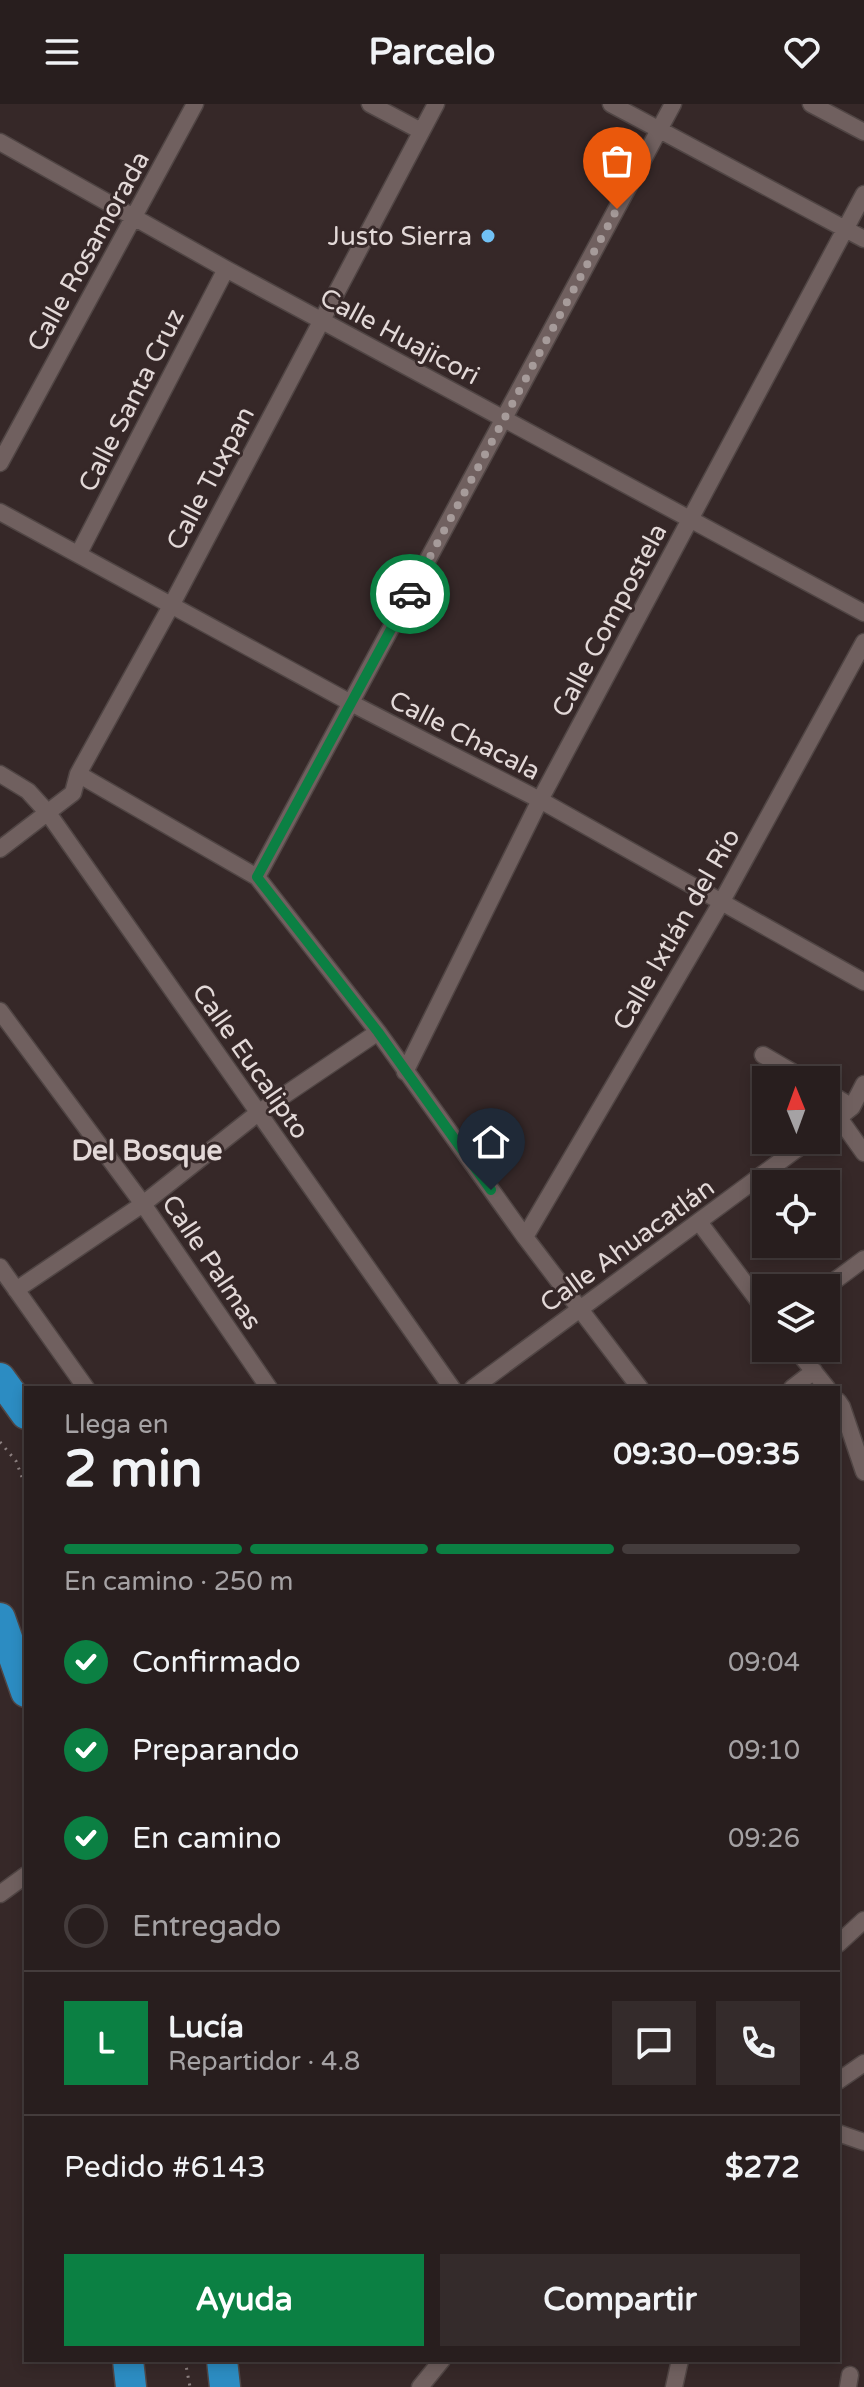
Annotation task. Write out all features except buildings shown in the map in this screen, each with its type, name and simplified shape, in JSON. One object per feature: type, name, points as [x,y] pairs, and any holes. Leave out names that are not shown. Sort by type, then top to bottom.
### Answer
[{"type":"highway","points":[[0,1378],[24,1411]]},
{"type":"highway","points":[[0,1618],[24,1686]]},
{"type":"highway","points":[[128,2362],[131,2387]]},
{"type":"highway","points":[[222,2362],[225,2387]]},
{"type":"street","name":"Calle Rosamorada","points":[[0,463],[195,104]]},
{"type":"street","points":[[370,104],[421,131]]},
{"type":"street","name":"Calle Tuxpan","points":[[0,849],[73,793],[78,774],[172,604],[436,104]]},
{"type":"street","points":[[611,104],[864,239]]},
{"type":"street","points":[[257,877],[673,104]]},
{"type":"street","points":[[811,104],[864,132]]},
{"type":"street","name":"Calle Huajicori","points":[[0,142],[226,269],[864,613]]},
{"type":"street","name":"Calle Compostela","points":[[405,1072],[540,800],[864,194]]},
{"type":"street","name":"Calle Santa Cruz","points":[[79,553],[226,269]]},
{"type":"street","name":"Calle Chacala","points":[[0,512],[351,703],[540,800],[864,982]]},
{"type":"street","name":"Calle Ixtlán del Río","points":[[525,1237],[722,901],[864,642]]},
{"type":"street","name":"Calle Eucalipto","points":[[0,774],[28,791],[48,813],[451,1386]]},
{"type":"street","points":[[78,774],[257,877],[378,1032],[525,1237],[639,1386]]},
{"type":"street","name":"Calle Palmas","points":[[0,1011],[143,1204],[268,1386]]},
{"type":"street","points":[[16,1290],[143,1204],[258,1113],[378,1032]]},
{"type":"street","points":[[763,1055],[782,1066]]},
{"type":"street","points":[[840,1117],[852,1107],[864,1084]]},
{"type":"street","points":[[840,1100],[852,1107]]},
{"type":"street","points":[[840,1130],[864,1153]]},
{"type":"street","name":"Calle Ahuacatlán","points":[[476,1386],[790,1154]]},
{"type":"street","points":[[699,1222],[752,1292]]},
{"type":"street","points":[[840,1277],[864,1259]]},
{"type":"street","points":[[0,1267],[85,1386]]},
{"type":"street","points":[[807,1362],[825,1386]]},
{"type":"street","points":[[795,1386],[814,1371]]},
{"type":"street","points":[[840,1404],[864,1472]]},
{"type":"street","points":[[0,1894],[24,1876]]},
{"type":"street","points":[[840,1942],[864,1920]]},
{"type":"street","points":[[840,2080],[864,2063]]},
{"type":"street","points":[[840,2134],[864,2142]]},
{"type":"street","points":[[420,2387],[440,2362]]},
{"type":"street","points":[[674,2384],[680,2362]]},
{"type":"path","points":[[0,1442],[16,1461],[24,1483]]},
{"type":"path","points":[[185,2362],[190,2387]]},
{"type":"way so far","points":[[410,594],[617,209]]},
{"type":"place","name":"Justo Sierra","points":[[488,236]]},
{"type":"district","name":"Del Bosque","points":[[147,1150]]},
{"type":"route","points":[[410,594],[257,877],[378,1032],[491,1190]]}]
